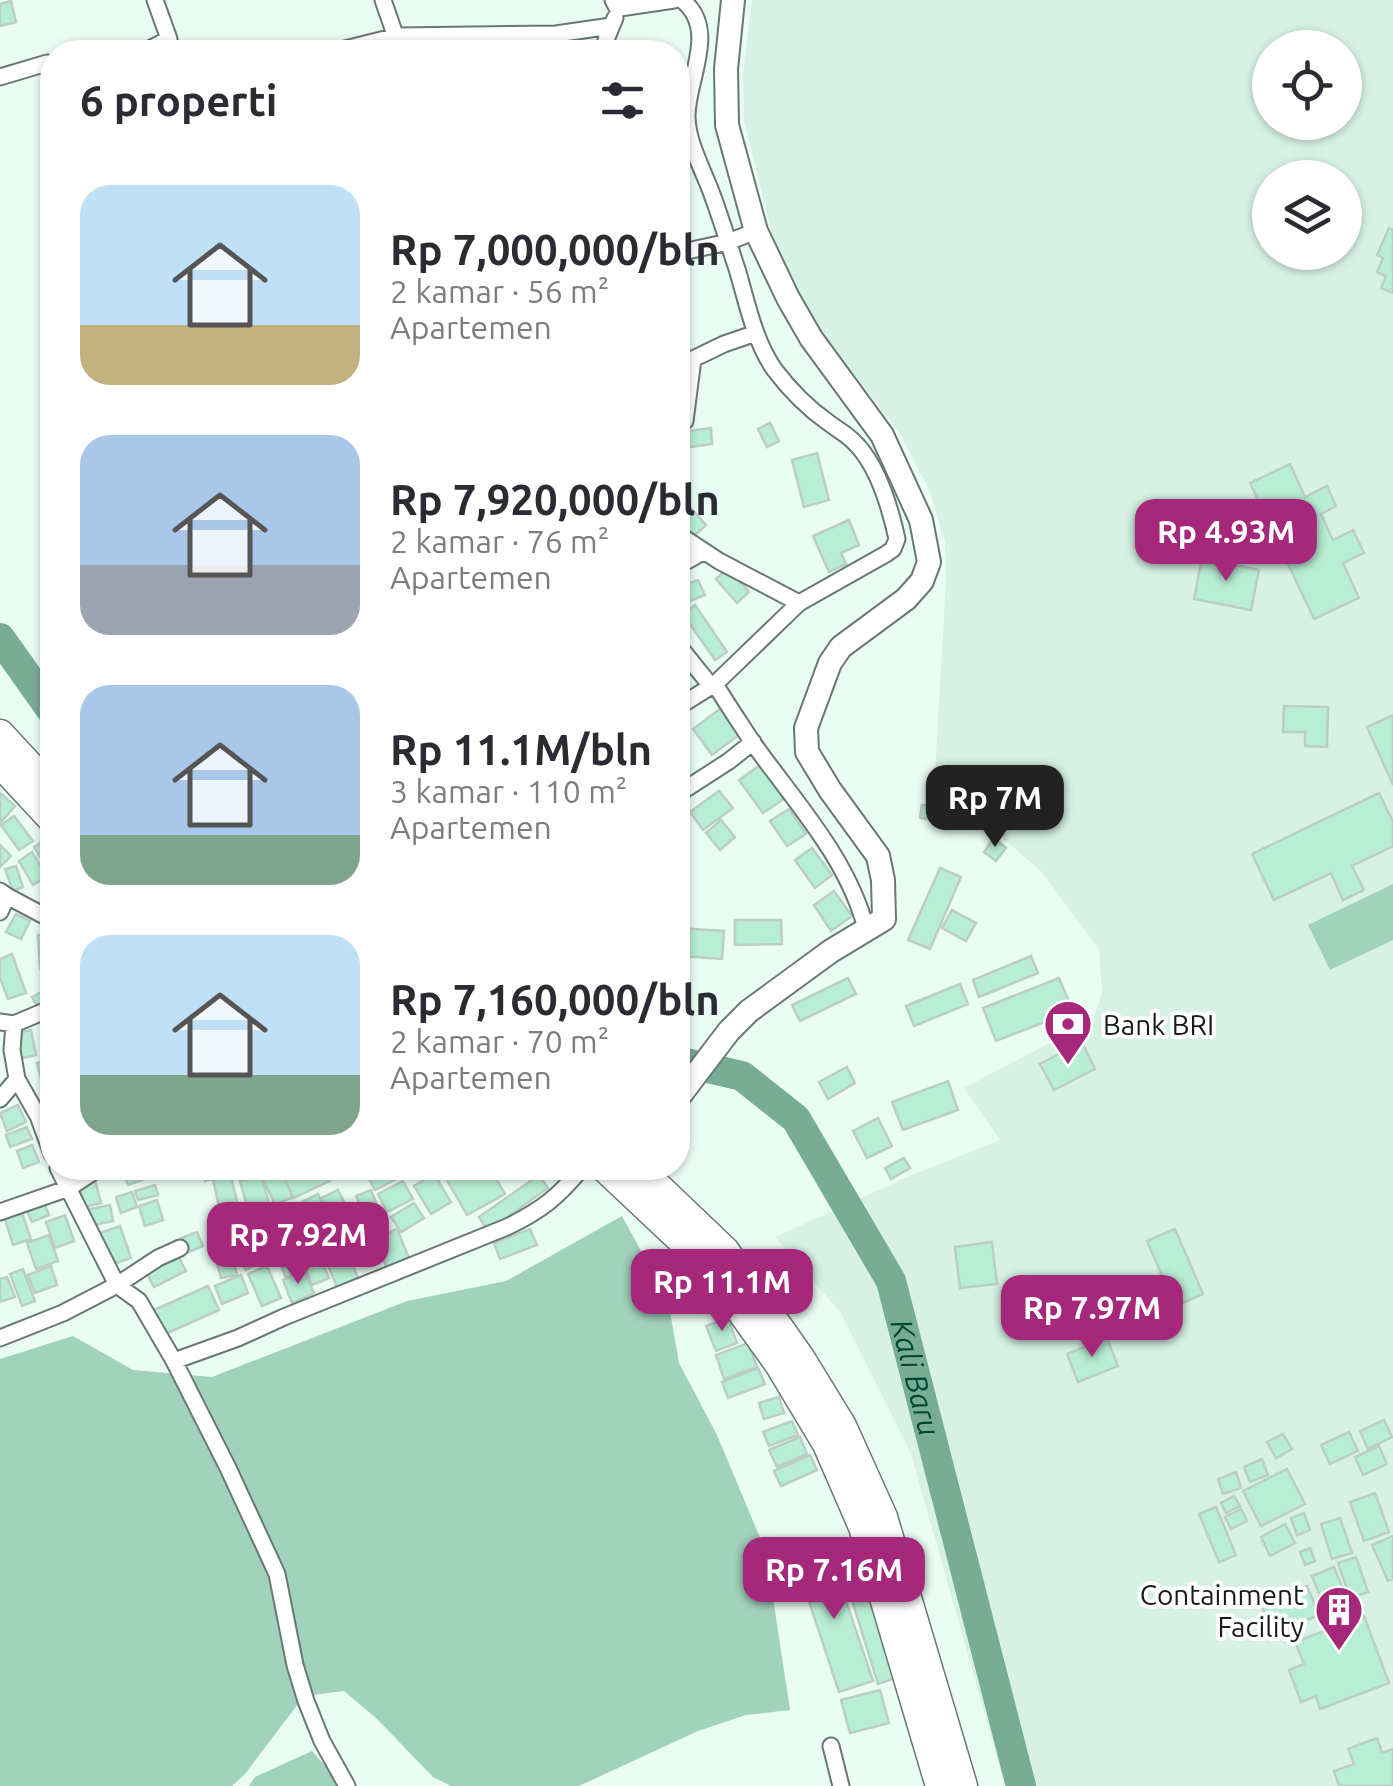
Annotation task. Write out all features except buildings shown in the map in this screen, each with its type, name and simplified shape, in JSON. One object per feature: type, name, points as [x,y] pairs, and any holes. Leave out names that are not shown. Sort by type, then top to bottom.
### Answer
[{"type":"highway","points":[[0,734],[12,767],[40,803]]},
{"type":"highway","points":[[12,767],[40,783]]},
{"type":"highway","points":[[618,1180],[708,1265],[779,1364],[828,1444],[863,1528],[940,1786]]},
{"type":"highway","points":[[650,1180],[724,1251],[801,1358],[842,1426],[883,1517],[963,1786]]},
{"type":"street","points":[[155,0],[166,40]]},
{"type":"street","points":[[383,0],[398,40]]},
{"type":"street","points":[[690,1083],[749,1010],[884,918],[878,856],[807,752],[806,728],[830,663],[841,648],[906,599],[922,581],[929,562],[921,520],[882,435],[811,338],[756,232],[726,124],[726,68],[733,0]]},
{"type":"street","points":[[606,40],[616,4],[684,1],[696,20],[700,43],[690,96]]},
{"type":"street","points":[[462,40],[611,26]]},
{"type":"street","points":[[0,76],[40,66]]},
{"type":"street","points":[[690,136],[756,334],[789,387],[864,453],[875,472],[897,539],[886,554],[799,603],[713,685],[690,699]]},
{"type":"street","points":[[690,250],[756,232]]},
{"type":"street","points":[[690,382],[693,358],[756,334]]},
{"type":"street","points":[[690,543],[799,603]]},
{"type":"street","points":[[690,559],[703,552]]},
{"type":"street","points":[[690,659],[713,685],[829,849],[846,878],[866,929]]},
{"type":"street","points":[[690,786],[753,742]]},
{"type":"street","points":[[0,912],[4,894],[40,914]]},
{"type":"street","points":[[40,1012],[7,1023],[17,1079],[40,1121]]},
{"type":"street","points":[[0,1100],[17,1079]]},
{"type":"street","points":[[65,1180],[117,1285],[138,1301],[174,1361],[278,1574],[294,1665],[322,1741],[347,1786]]},
{"type":"street","points":[[0,1212],[70,1188],[82,1180]]},
{"type":"street","points":[[174,1361],[507,1227],[558,1196],[572,1180]]},
{"type":"street","points":[[0,1338],[64,1313],[180,1248]]},
{"type":"street","points":[[831,1746],[841,1786]]},
{"type":"shaded area","points":[[752,0],[1393,0],[1393,1786],[1005,1786],[911,1454],[840,1312],[775,1237],[1000,1140],[964,1088],[1093,1020],[1102,992],[1099,949],[1040,870],[997,834],[933,807],[945,542],[930,492],[900,434],[802,306],[778,258],[744,122],[743,74]]},
{"type":"green space","points":[[1393,884],[1393,940],[1330,970],[1308,925]]},
{"type":"green space","points":[[622,1216],[668,1300],[679,1363],[717,1435],[766,1552],[790,1710],[746,1715],[698,1731],[579,1786],[451,1786],[433,1777],[344,1691],[304,1696],[232,1786],[0,1786],[0,1359],[73,1336],[133,1370],[212,1377],[407,1301],[506,1281]]},
{"type":"green space","points":[[798,1252],[772,1290],[745,1256]]},
{"type":"green space","points":[[312,1751],[343,1786],[249,1786],[255,1777]]},
{"type":"waterway","name":"Kali Baru","points":[[0,638],[40,694]]},
{"type":"waterway","name":"Kali Baru","points":[[690,1064],[742,1076],[796,1119],[891,1281],[1021,1786]]},
{"type":"place","name":"Bank BRI","points":[[1068,1066]]},
{"type":"place","name":"Containment Facility","points":[[1339,1652]]}]
